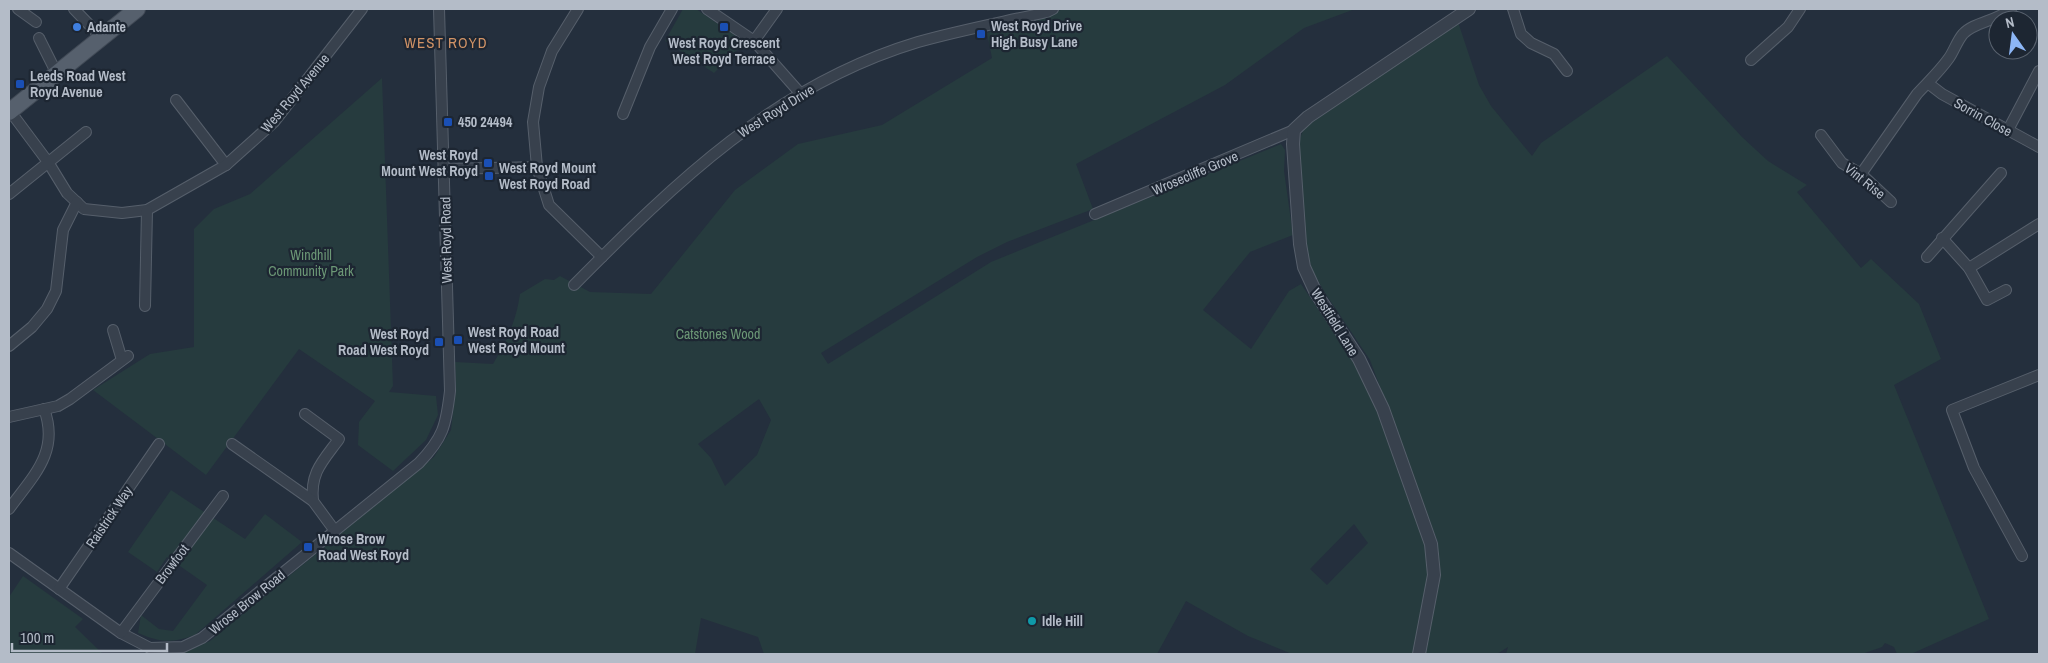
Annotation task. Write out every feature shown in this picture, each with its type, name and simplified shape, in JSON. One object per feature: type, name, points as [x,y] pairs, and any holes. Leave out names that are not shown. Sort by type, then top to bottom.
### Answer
[{"type":"main road","points":[[9,112],[137,9]]},
{"type":"street","points":[[18,9],[36,22]]},
{"type":"street","points":[[74,9],[102,38]]},
{"type":"street","name":"West Royd Avenue","points":[[9,112],[48,162],[67,193],[84,209],[122,213],[147,210],[226,164],[274,122],[362,9]]},
{"type":"street","name":"West Royd Road","points":[[439,9],[450,391],[448,411]]},
{"type":"street","points":[[578,9],[552,51],[539,87],[534,122],[537,168],[549,205],[602,257]]},
{"type":"street","points":[[623,114],[650,47],[672,9]]},
{"type":"street","points":[[707,9],[754,41],[800,93]]},
{"type":"street","points":[[754,41],[777,9]]},
{"type":"street","name":"West Royd Drive","points":[[574,285],[708,157],[759,119],[800,93],[852,68],[917,42],[1047,12],[1053,9]]},
{"type":"street","points":[[1294,130],[1308,117],[1469,9]]},
{"type":"street","points":[[1513,9],[1521,34],[1531,43],[1554,54],[1567,71]]},
{"type":"street","points":[[1751,60],[1788,27],[1800,9]]},
{"type":"street","points":[[1861,174],[1917,94],[1929,84],[1950,57],[1963,34],[1972,28],[1996,19],[2011,9]]},
{"type":"street","points":[[38,38],[57,74]]},
{"type":"street","points":[[2008,130],[2039,71]]},
{"type":"street","name":"Sorrin Close","points":[[1929,84],[1942,94],[2039,148]]},
{"type":"street","points":[[176,100],[226,164]]},
{"type":"street","name":"Wrosecliffe Grove","points":[[1095,214],[1294,130]]},
{"type":"street","name":"Westfield Lane","points":[[1294,130],[1293,144],[1300,244],[1304,267],[1316,293],[1359,359],[1383,409],[1431,544],[1434,575],[1419,654]]},
{"type":"street","points":[[9,194],[86,132]]},
{"type":"street","name":"Vint Rise","points":[[1822,135],[1842,163],[1861,174],[1891,202]]},
{"type":"street","points":[[445,169],[537,168]]},
{"type":"street","points":[[1927,257],[2001,173]]},
{"type":"street","points":[[9,346],[32,327],[48,309],[56,291],[63,230],[77,202]]},
{"type":"street","points":[[145,306],[147,210]]},
{"type":"street","points":[[1969,268],[2039,225]]},
{"type":"street","points":[[1942,238],[1969,268],[1987,300],[2006,290]]},
{"type":"street","points":[[9,417],[58,406],[125,358],[113,330]]},
{"type":"street","points":[[2022,556],[1974,468],[1952,410],[2039,374]]},
{"type":"street","points":[[9,509],[46,455],[50,442],[49,423],[44,409]]},
{"type":"street","name":"Wrose Brow Road","points":[[9,553],[121,633],[150,648],[183,647],[202,638],[419,463],[436,446],[444,430],[448,411]]},
{"type":"street","points":[[305,414],[339,439],[315,473],[311,486],[313,501]]},
{"type":"street","name":"Raistrick Way","points":[[59,590],[159,444]]},
{"type":"street","points":[[232,444],[313,501],[336,531]]},
{"type":"street","name":"Browfoot","points":[[121,633],[223,496]]},
{"type":"green space","points":[[683,9],[696,9],[745,42],[714,73],[665,41]]},
{"type":"green space","name":"Catstones Wood","points":[[1064,9],[1355,9],[1304,28],[1225,85],[1076,164],[1093,209],[1007,242],[977,257],[821,353],[828,364],[991,262],[1281,144],[1285,150],[1284,171],[1293,235],[1250,252],[1203,310],[1251,349],[1289,291],[1301,284],[1343,346],[1348,348],[1374,402],[1419,522],[1430,564],[1414,654],[1292,654],[1248,636],[1186,601],[1157,654],[764,654],[758,637],[701,618],[695,654],[181,654],[210,641],[434,457],[451,430],[456,386],[455,362],[493,364],[510,331],[520,294],[545,279],[554,280],[560,276],[590,292],[651,294],[735,190],[798,144],[882,125],[992,58],[987,33]],"holes":[[[759,399],[771,420],[757,455],[725,486],[711,458],[698,444]],[[1354,524],[1368,543],[1327,585],[1310,569]]]},
{"type":"green space","points":[[1458,22],[1479,85],[1491,106],[1532,156],[1541,143],[1667,56],[1742,137],[1768,161],[1807,185],[1797,192],[1861,268],[1871,259],[1919,304],[1941,359],[1894,385],[1989,619],[1911,654],[1897,654],[1894,647],[1885,643],[1882,647],[1862,654],[1506,654],[1508,647],[1497,654],[1422,654],[1438,565],[1438,543],[1370,360],[1325,293],[1312,270],[1305,244],[1299,141],[1304,128]]},
{"type":"green space","name":"Windhill Community Park","points":[[382,78],[393,386],[389,392],[436,396],[438,415],[426,440],[393,471],[358,445],[359,422],[375,401],[299,349],[206,475],[93,390],[150,354],[194,347],[194,229],[214,209],[250,194]]},
{"type":"green space","points":[[171,490],[245,539],[265,514],[302,542],[195,635],[167,641],[153,639],[138,633],[141,615],[159,629],[173,631],[207,585],[167,557],[157,572],[128,552]]},
{"type":"green space","points":[[23,576],[83,619],[75,627],[103,654],[9,654],[9,597]]},
{"type":"place","name":"Adante","points":[[77,27]]},
{"type":"place","name":"West Royd Crescent West Royd Terrace","points":[[724,27]]},
{"type":"place","name":"West Royd Drive High Busy Lane","points":[[981,34]]},
{"type":"place","name":"Leeds Road West Royd Avenue","points":[[20,84]]},
{"type":"place","name":"450 24494","points":[[448,122]]},
{"type":"place","name":"West Royd Mount West Royd","points":[[488,163]]},
{"type":"place","name":"West Royd Mount West Royd Road","points":[[489,176]]},
{"type":"place","name":"West Royd Road West Royd Mount","points":[[458,340]]},
{"type":"place","name":"West Royd Road West Royd","points":[[439,342]]},
{"type":"place","name":"Wrose Brow Road West Royd","points":[[308,547]]},
{"type":"place","name":"Idle Hill","points":[[1032,621]]},
{"type":"district","name":"WEST ROYD","points":[[446,43]]}]
